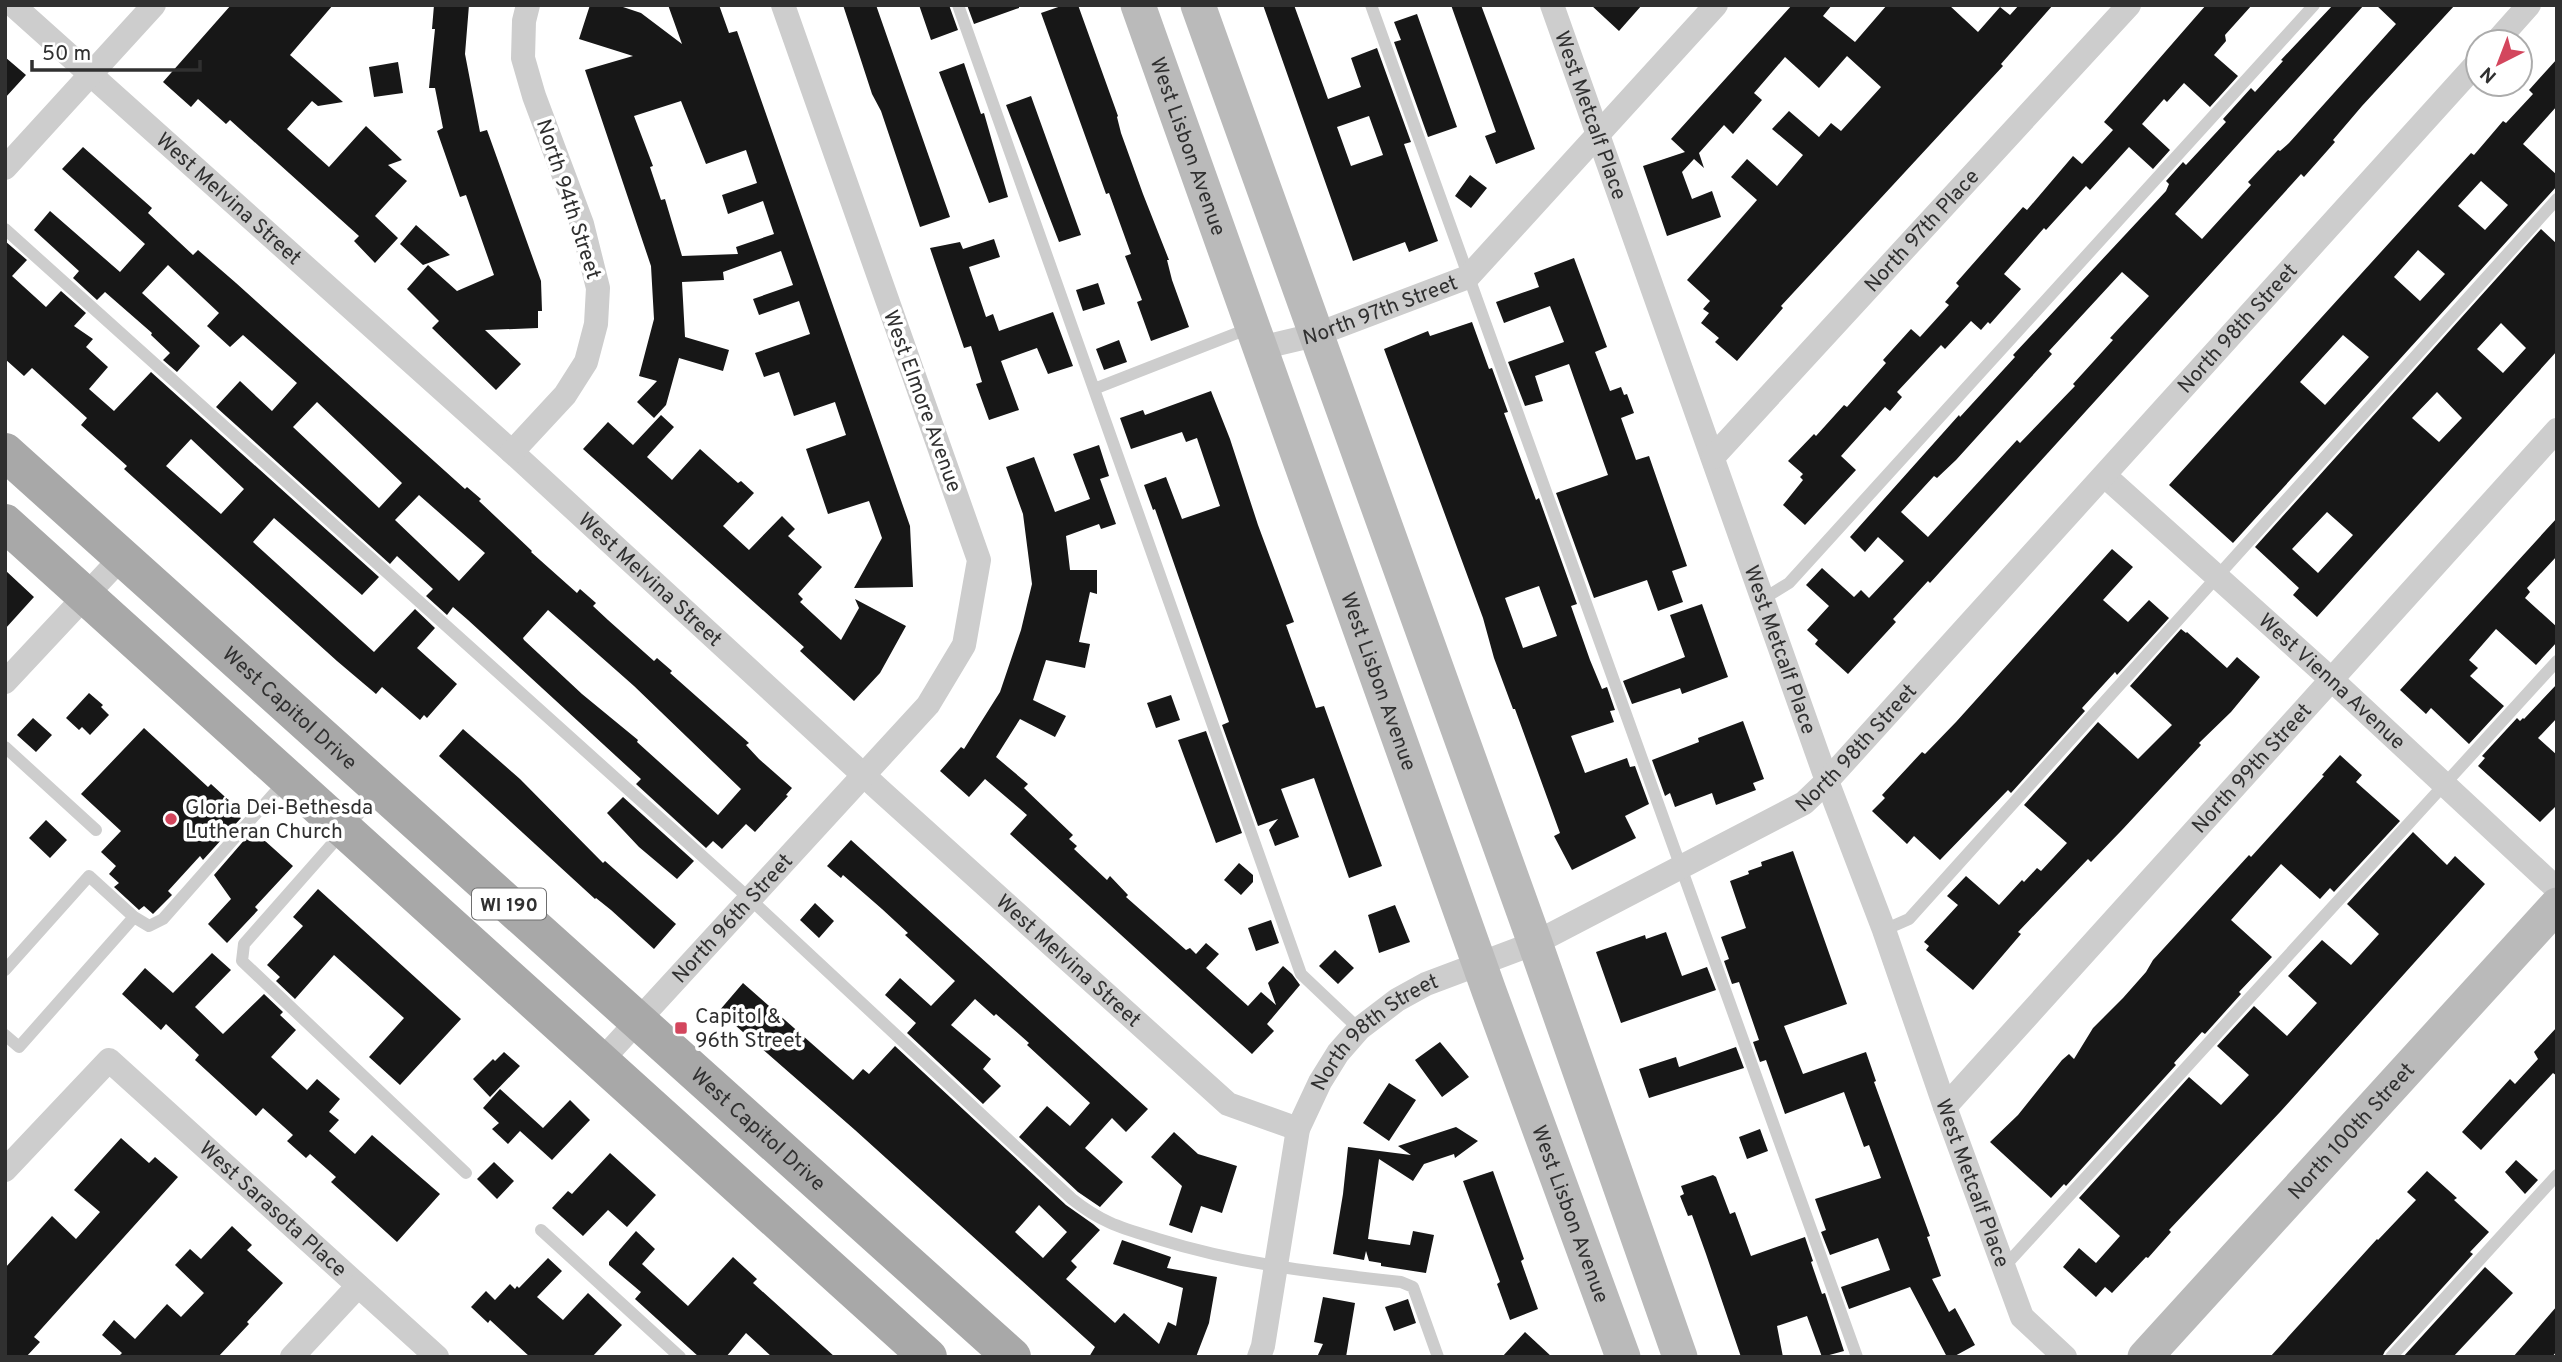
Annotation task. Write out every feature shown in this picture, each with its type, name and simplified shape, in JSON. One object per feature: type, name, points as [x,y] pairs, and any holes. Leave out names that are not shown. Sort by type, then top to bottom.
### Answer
[{"type":"main road","name":"West Lisbon Avenue","points":[[1138,5],[1623,1357]]},
{"type":"main road","points":[[1198,5],[1681,1357]]},
{"type":"main road","name":"West Capitol Drive","points":[[5,452],[1012,1357]]},
{"type":"main road","name":"WI 190","points":[[5,523],[928,1357]]},
{"type":"main road","name":"North 100th Street","points":[[2145,1357],[2557,905]]},
{"type":"street","name":"West Melvina Street","points":[[13,5],[512,452],[1228,1104],[1298,1129]]},
{"type":"street","points":[[5,168],[154,5]]},
{"type":"street","name":"North 94th Street","points":[[512,452],[565,395],[586,362],[596,324],[598,288],[582,224],[534,96],[523,58],[524,21],[528,5]]},
{"type":"street","name":"West Elmore Avenue","points":[[783,5],[979,560],[964,645],[928,705],[863,774]]},
{"type":"street","name":"West Metcalf Place","points":[[1552,5],[1827,781],[1884,930],[2022,1317],[2065,1357]]},
{"type":"street","name":"North 97th Street","points":[[1256,337],[1315,335],[1468,277],[1716,5]]},
{"type":"street","name":"North 97th Place","points":[[1713,457],[2129,5]]},
{"type":"street","points":[[2508,28],[2529,5]]},
{"type":"street","name":"North 98th Street","points":[[1258,1357],[1263,1346],[1298,1129],[1320,1082],[1359,1029],[1396,1000],[1426,984],[1535,943],[1804,803],[2105,476],[2464,78]]},
{"type":"street","name":"North 99th Street","points":[[1945,1107],[2557,430]]},
{"type":"street","name":"West Vienna Avenue","points":[[2105,476],[2332,680],[2557,889]]},
{"type":"street","points":[[5,682],[122,557]]},
{"type":"street","name":"North 96th Street","points":[[601,1061],[863,774]]},
{"type":"street","name":"West Sarasota Place","points":[[5,1170],[109,1060],[437,1357]]},
{"type":"street","points":[[292,1357],[358,1286]]},
{"type":"lane","points":[[958,5],[1301,974],[1359,1029]]},
{"type":"lane","points":[[1371,5],[1857,1357]]},
{"type":"lane","points":[[1763,599],[1789,583],[2314,5]]},
{"type":"lane","points":[[1884,930],[1909,919],[2557,199]]},
{"type":"lane","points":[[5,229],[750,899],[1062,1190],[1095,1217],[1194,1250],[1276,1268],[1401,1282],[1413,1287],[1438,1357]]},
{"type":"lane","points":[[1094,389],[1256,337]]},
{"type":"lane","points":[[2004,1267],[2557,661]]},
{"type":"lane","points":[[5,747],[96,830]]},
{"type":"lane","points":[[5,970],[89,876],[134,917],[149,926],[163,919],[288,778]]},
{"type":"lane","points":[[381,789],[244,944],[242,961],[466,1173]]},
{"type":"lane","points":[[5,1035],[19,1047],[134,917]]},
{"type":"lane","points":[[2392,1357],[2557,1175]]},
{"type":"lane","points":[[541,1230],[680,1357]]},
{"type":"building","points":[[231,5],[333,5],[290,55],[343,102],[318,106],[312,101],[287,129],[329,167],[366,126],[402,160],[388,165],[407,181],[375,216],[398,238],[375,263],[354,241],[359,236],[230,120],[226,124],[198,99],[191,107],[163,82]]},
{"type":"building","points":[[434,5],[469,5],[465,54],[480,132],[487,130],[541,281],[542,311],[538,311],[538,328],[485,330],[521,364],[496,390],[432,328],[439,321],[407,289],[428,265],[457,291],[494,275],[466,195],[460,197],[437,131],[443,128],[435,88],[429,88],[435,29],[432,29]]},
{"type":"building","points":[[590,5],[617,5],[641,13],[682,44],[668,5],[719,5],[729,33],[737,31],[910,526],[913,587],[854,588],[882,538],[869,501],[828,514],[806,449],[846,435],[835,402],[794,416],[779,372],[764,377],[755,353],[810,334],[799,301],[759,315],[753,299],[793,285],[781,251],[723,272],[724,280],[682,282],[685,337],[729,350],[723,371],[679,358],[666,405],[654,418],[637,402],[657,381],[639,376],[654,319],[651,266],[585,70],[633,56],[579,39]],"holes":[[[681,101],[706,164],[746,150],[757,183],[722,195],[728,214],[763,201],[774,234],[736,247],[738,254],[682,256],[665,199],[661,200],[650,167],[653,166],[634,116]]]},
{"type":"building","points":[[843,5],[876,5],[950,217],[920,227]]},
{"type":"building","points":[[919,5],[949,5],[958,30],[931,40]]},
{"type":"building","points":[[967,5],[1019,5],[1019,8],[974,24]]},
{"type":"building","points":[[1064,5],[1078,5],[1118,116],[1121,133],[1169,260],[1172,280],[1189,327],[1151,341],[1137,302],[1142,300],[1125,256],[1131,254],[1109,193],[1106,194],[1041,13]]},
{"type":"building","points":[[1263,5],[1294,5],[1328,99],[1361,87],[1351,58],[1377,48],[1411,142],[1404,144],[1438,241],[1409,252],[1405,242],[1353,261]],"holes":[[[1369,116],[1383,155],[1351,166],[1337,127]]]},
{"type":"building","points":[[1451,5],[1481,5],[1535,149],[1496,164],[1485,136],[1496,132]]},
{"type":"building","points":[[1591,5],[1642,5],[1619,31]]},
{"type":"building","points":[[1792,5],[1832,5],[1823,16],[1855,42],[1887,5],[1949,5],[1978,32],[2000,7],[2010,15],[2019,5],[2053,5],[2001,64],[2003,66],[1781,306],[1783,308],[1737,361],[1715,342],[1719,338],[1701,323],[1709,313],[1703,309],[1710,301],[1687,280],[1757,200],[1731,177],[1747,159],[1777,186],[1803,155],[1772,129],[1789,111],[1819,137],[1831,123],[1841,131],[1881,87],[1847,56],[1819,88],[1785,57],[1754,93],[1762,100],[1733,134],[1724,125],[1699,153],[1704,168],[1694,159],[1682,172],[1692,199],[1712,191],[1721,217],[1667,236],[1643,166],[1685,152],[1671,139]]},
{"type":"building","points":[[2206,5],[2252,5],[2225,35],[2226,41],[2214,55],[2238,76],[2210,107],[2184,83],[2167,102],[2164,99],[2142,124],[2170,150],[2153,169],[2129,147],[2090,190],[2086,186],[2046,230],[2044,228],[2004,274],[2021,289],[1990,324],[1988,322],[1981,330],[1971,321],[1945,349],[1941,345],[1897,392],[1902,397],[1890,411],[1885,407],[1841,456],[1856,470],[1805,525],[1783,505],[1803,480],[1800,477],[1803,474],[1788,461],[1814,434],[1816,436],[1844,405],[1847,407],[1886,363],[1883,360],[1911,329],[1920,337],[1949,305],[1945,302],[1959,286],[1956,283],[2023,207],[2027,210],[2073,156],[2082,164],[2113,130],[2104,122]]},
{"type":"building","points":[[2333,5],[2364,5],[2175,214],[2202,239],[2251,185],[2248,182],[2278,150],[2289,143],[2396,24],[2376,5],[2455,5],[2362,106],[2304,177],[2301,174],[1930,583],[1928,581],[1893,619],[1896,622],[1848,674],[1815,644],[1818,640],[1807,630],[1829,606],[1806,585],[1822,568],[1854,597],[1861,590],[1869,598],[1904,561],[1878,537],[1865,552],[1850,537],[2015,357],[2013,355],[2166,191],[2169,184],[2166,181],[2183,162],[2186,165],[2226,122],[2223,119],[2251,88],[2255,92],[2283,61],[2281,60]],"holes":[[[2122,272],[2149,296],[2110,338],[2113,340],[2073,384],[2075,386],[2020,443],[2017,440],[1928,537],[1901,512],[1934,476],[1937,478],[1956,460],[2052,354],[2049,351]]]},
{"type":"building","points":[[1417,14],[1457,127],[1428,137],[1394,42],[1401,40],[1394,22]]},
{"type":"building","points":[[5,57],[26,75],[5,98]]},
{"type":"building","points":[[2557,59],[2557,106],[2523,144],[2557,175],[2557,186],[2233,543],[2169,485],[2471,153],[2474,155],[2503,121],[2506,123],[2529,98],[2534,98],[2534,84]],"holes":[[[2481,181],[2508,205],[2485,230],[2458,206]],[[2418,250],[2445,274],[2420,301],[2394,277]],[[2343,335],[2369,357],[2325,405],[2300,382]]]},
{"type":"building","points":[[398,62],[403,93],[374,97],[369,67]]},
{"type":"building","points":[[964,63],[981,114],[984,113],[1008,197],[989,203],[939,72]]},
{"type":"building","points":[[1031,96],[1081,235],[1059,242],[1006,105]]},
{"type":"building","points":[[83,147],[152,208],[148,213],[193,255],[198,250],[236,283],[465,489],[467,487],[481,499],[479,501],[531,552],[577,593],[580,589],[596,603],[593,606],[654,661],[657,658],[672,671],[670,673],[749,743],[746,745],[759,759],[792,788],[786,795],[788,796],[755,832],[746,824],[722,849],[713,841],[706,848],[636,784],[641,779],[468,620],[453,607],[447,615],[426,596],[433,589],[397,556],[390,564],[216,407],[240,381],[272,411],[297,383],[243,335],[230,347],[207,326],[219,313],[168,265],[142,293],[200,346],[177,372],[163,360],[170,353],[152,333],[105,292],[97,300],[73,278],[79,271],[34,230],[50,211],[120,272],[145,244],[62,169]],"holes":[[[317,402],[402,483],[379,508],[293,427]],[[419,495],[485,553],[459,581],[395,520]],[[548,610],[634,686],[741,789],[718,815],[523,638]]]},
{"type":"building","points":[[1470,175],[1487,188],[1471,208],[1455,196]]},
{"type":"building","points":[[416,225],[450,255],[423,265],[400,244]]},
{"type":"building","points":[[2541,229],[2557,244],[2557,351],[2317,617],[2293,595],[2299,588],[2255,547]],"holes":[[[2501,323],[2526,348],[2503,373],[2477,349]],[[2437,392],[2462,418],[2439,442],[2412,418]],[[2327,512],[2353,535],[2318,573],[2292,549]]]},
{"type":"building","points":[[994,239],[1000,257],[969,267],[986,317],[993,314],[999,331],[1053,312],[1073,366],[1048,374],[1037,348],[1001,361],[1019,410],[989,420],[976,384],[982,382],[971,346],[964,348],[930,248],[960,242],[963,249]]},
{"type":"building","points":[[5,241],[27,260],[12,276],[46,307],[61,291],[86,313],[74,326],[93,339],[86,347],[108,367],[89,389],[114,411],[151,372],[379,577],[362,595],[274,518],[253,542],[374,652],[415,609],[435,628],[417,648],[457,684],[427,718],[424,715],[420,720],[382,687],[376,694],[124,469],[127,466],[81,425],[87,418],[32,368],[24,376],[5,359]],"holes":[[[191,439],[244,489],[221,514],[166,466]]]},
{"type":"building","points":[[1574,258],[1607,347],[1595,352],[1610,391],[1621,387],[1624,395],[1627,394],[1634,413],[1621,418],[1636,460],[1649,456],[1687,566],[1672,571],[1683,602],[1658,611],[1647,580],[1594,598],[1556,493],[1608,475],[1569,364],[1535,376],[1543,401],[1525,406],[1508,362],[1564,342],[1550,306],[1504,323],[1496,302],[1539,287],[1534,273]]},
{"type":"building","points":[[1098,283],[1105,304],[1083,311],[1076,290]]},
{"type":"building","points":[[1472,322],[1489,369],[1492,368],[1508,412],[1504,413],[1536,500],[1539,498],[1577,604],[1571,606],[1590,660],[1602,689],[1607,687],[1615,710],[1610,711],[1614,722],[1571,736],[1585,773],[1627,758],[1630,767],[1635,766],[1649,804],[1625,816],[1636,838],[1572,870],[1554,836],[1560,833],[1494,658],[1483,618],[1384,349],[1428,331],[1430,336]],"holes":[[[1539,586],[1557,636],[1523,648],[1505,598]]]},
{"type":"building","points":[[1119,340],[1127,362],[1104,370],[1096,349]]},
{"type":"building","points":[[1211,391],[1294,622],[1286,625],[1316,708],[1324,706],[1382,866],[1349,878],[1314,778],[1281,789],[1299,837],[1275,846],[1269,830],[1278,819],[1258,826],[1222,725],[1229,722],[1155,509],[1153,510],[1144,485],[1166,477],[1182,519],[1220,506],[1197,438],[1186,442],[1182,432],[1131,449],[1120,418],[1143,410],[1145,415]]},
{"type":"building","points":[[661,415],[674,427],[647,457],[672,480],[700,449],[738,483],[741,481],[754,493],[723,526],[749,550],[782,516],[795,529],[788,536],[822,567],[798,594],[803,599],[800,602],[841,640],[859,608],[855,599],[906,626],[880,673],[854,701],[800,651],[804,647],[583,449],[608,422],[633,445]]},
{"type":"building","points":[[1099,445],[1109,476],[1100,479],[1116,524],[1101,529],[1099,524],[1066,536],[1070,570],[1097,570],[1097,594],[1090,592],[1079,642],[1090,644],[1085,668],[1046,660],[1033,700],[1066,716],[1055,737],[1020,719],[996,757],[1028,784],[1024,788],[1073,835],[1069,839],[1077,846],[1074,849],[1107,880],[1110,876],[1128,895],[1126,897],[1186,950],[1190,948],[1196,954],[1206,943],[1219,954],[1206,968],[1248,1006],[1261,992],[1276,1005],[1268,983],[1283,966],[1292,974],[1300,985],[1267,1024],[1274,1031],[1252,1054],[1010,834],[1027,815],[985,779],[969,797],[940,771],[961,747],[964,749],[1000,692],[1021,630],[1032,584],[1023,514],[1006,467],[1034,457],[1055,512],[1090,499],[1073,454]]},
{"type":"building","points":[[2557,518],[2557,556],[2527,588],[2530,592],[2525,598],[2557,627],[2557,642],[2536,665],[2496,629],[2469,660],[2478,668],[2470,676],[2504,706],[2469,744],[2431,708],[2426,714],[2400,690]]},
{"type":"building","points":[[2112,549],[2133,567],[2103,600],[2128,622],[2149,600],[2169,618],[2117,675],[2115,672],[2082,708],[2085,711],[2011,793],[2008,790],[1940,860],[1914,836],[1907,844],[1872,811],[1885,798],[1882,795],[1922,752],[1925,754],[1956,722]]},
{"type":"building","points":[[5,570],[34,597],[5,629]]},
{"type":"building","points":[[1702,604],[1728,677],[1682,694],[1680,688],[1632,704],[1623,681],[1685,657],[1670,615]]},
{"type":"building","points":[[2181,629],[2227,668],[2237,657],[2260,677],[2122,830],[2091,862],[2088,859],[2018,932],[2021,934],[1973,990],[1926,950],[1929,946],[1924,942],[1958,905],[1947,896],[1966,876],[1999,905],[2022,880],[2024,882],[2037,868],[2041,871],[2067,843],[2024,805],[2098,722],[2138,759],[2172,725],[2130,686]]},
{"type":"building","points":[[2557,684],[2557,718],[2538,738],[2557,755],[2557,805],[2540,822],[2478,766],[2485,758],[2482,756],[2517,718],[2520,721],[2524,719]]},
{"type":"building","points":[[89,693],[103,705],[101,707],[109,715],[90,735],[82,727],[79,730],[66,718]]},
{"type":"building","points":[[1171,695],[1180,720],[1156,728],[1147,703]]},
{"type":"building","points":[[33,718],[52,735],[36,752],[17,735]]},
{"type":"building","points":[[1743,721],[1764,779],[1753,783],[1756,790],[1716,805],[1712,793],[1675,807],[1670,793],[1665,796],[1652,760],[1699,742],[1698,738]]},
{"type":"building","name":"Gloria Dei-Bethesda Lutheran Church","points":[[144,728],[208,787],[211,784],[235,806],[232,810],[241,818],[203,860],[200,856],[168,891],[172,895],[153,914],[144,906],[139,910],[114,887],[119,883],[109,874],[116,866],[101,852],[121,831],[81,794]]},
{"type":"building","points":[[463,729],[520,779],[603,863],[605,861],[676,924],[654,949],[595,899],[439,756]]},
{"type":"building","points":[[1206,731],[1242,833],[1216,843],[1178,740]]},
{"type":"building","points":[[2340,755],[2362,775],[2356,782],[2400,821],[2334,892],[2330,888],[2320,899],[2281,864],[2231,920],[2272,957],[2066,1186],[2064,1184],[2051,1198],[1990,1142],[2018,1115],[2062,1060],[2069,1054],[2074,1059],[2093,1028],[2123,998],[2153,960],[2249,855],[2251,857]]},
{"type":"building","points":[[623,797],[694,861],[677,879],[639,847],[607,813]]},
{"type":"building","points":[[46,820],[67,840],[50,858],[29,838]]},
{"type":"building","points":[[253,830],[293,866],[255,907],[258,910],[227,943],[208,924],[231,899],[214,875]]},
{"type":"building","points":[[2413,832],[2447,865],[2455,856],[2485,884],[2281,1111],[2169,1230],[2171,1232],[2148,1258],[2146,1257],[2112,1293],[2105,1287],[2096,1297],[2063,1267],[2079,1248],[2096,1263],[2120,1236],[2079,1198],[2189,1077],[2221,1105],[2249,1075],[2217,1046],[2254,1006],[2287,1036],[2317,1003],[2288,976],[2322,940],[2351,965],[2379,934],[2347,904]]},
{"type":"building","points":[[851,840],[1148,1109],[1126,1132],[1112,1118],[1085,1148],[1123,1182],[1100,1207],[1078,1192],[1019,1137],[1047,1106],[1070,1126],[1090,1103],[1027,1045],[1029,1043],[975,999],[951,1025],[991,1059],[983,1069],[1001,1086],[983,1104],[907,1033],[916,1023],[885,995],[900,978],[931,1006],[955,981],[905,935],[908,933],[882,909],[843,875],[841,878],[827,866]]},
{"type":"building","points":[[1793,851],[1847,1004],[1784,1026],[1803,1074],[1866,1052],[1876,1081],[1874,1082],[1930,1236],[1927,1237],[1941,1276],[1932,1279],[1949,1312],[1955,1308],[1975,1345],[1953,1357],[1947,1357],[1910,1287],[1849,1309],[1841,1287],[1890,1270],[1878,1238],[1830,1255],[1821,1232],[1826,1230],[1815,1199],[1881,1178],[1869,1145],[1864,1147],[1844,1092],[1785,1114],[1766,1060],[1760,1062],[1753,1042],[1759,1040],[1739,982],[1732,984],[1724,961],[1729,959],[1721,937],[1746,928],[1730,881],[1749,874],[1748,871],[1762,866],[1761,862]]},
{"type":"building","points":[[1239,863],[1253,875],[1253,882],[1241,895],[1224,880]]},
{"type":"building","points":[[318,889],[461,1019],[400,1085],[369,1057],[404,1018],[334,955],[295,999],[276,981],[280,977],[267,965],[303,926],[293,917]]},
{"type":"building","points":[[815,903],[834,921],[819,938],[800,920]]},
{"type":"building","points":[[1395,905],[1410,942],[1379,953],[1368,915]]},
{"type":"building","points":[[1271,920],[1279,943],[1256,951],[1248,928]]},
{"type":"building","points":[[1666,932],[1682,976],[1707,967],[1716,990],[1621,1023],[1596,952],[1645,935],[1646,939]]},
{"type":"building","points":[[1335,950],[1354,968],[1338,984],[1319,966]]},
{"type":"building","points":[[212,953],[231,970],[195,1007],[223,1034],[264,994],[283,1012],[280,1015],[296,1030],[271,1057],[307,1090],[317,1079],[340,1099],[329,1112],[339,1120],[329,1131],[355,1154],[372,1135],[440,1194],[397,1242],[331,1182],[336,1177],[310,1154],[306,1158],[287,1141],[293,1135],[263,1108],[256,1116],[195,1060],[199,1055],[166,1024],[161,1030],[122,994],[145,968],[173,993]]},
{"type":"building","points":[[743,983],[853,1080],[863,1069],[869,1074],[895,1046],[1066,1205],[1100,1230],[1071,1261],[1077,1267],[1066,1279],[1115,1323],[1124,1313],[1159,1344],[1168,1322],[1176,1326],[1183,1288],[1113,1264],[1122,1240],[1171,1257],[1167,1268],[1217,1277],[1209,1323],[1196,1357],[1089,1357],[1095,1347],[719,1011]],"holes":[[[1039,1205],[1067,1232],[1043,1258],[1015,1232]]]},
{"type":"building","points":[[2557,1027],[2557,1076],[2553,1073],[2481,1150],[2462,1132],[2510,1079],[2515,1084],[2538,1059],[2534,1052]]},
{"type":"building","points":[[1440,1042],[1469,1077],[1442,1097],[1415,1060]]},
{"type":"building","points":[[1736,1047],[1744,1068],[1649,1098],[1639,1069],[1676,1057],[1679,1067]]},
{"type":"building","points":[[504,1052],[520,1066],[490,1097],[473,1079]]},
{"type":"building","points":[[1389,1083],[1416,1100],[1389,1141],[1363,1123]]},
{"type":"building","points":[[500,1089],[543,1128],[570,1100],[590,1120],[552,1160],[520,1131],[508,1144],[492,1129],[499,1123],[483,1108]]},
{"type":"building","points":[[1456,1127],[1478,1141],[1455,1158],[1454,1154],[1424,1164],[1413,1181],[1379,1159],[1368,1239],[1410,1245],[1413,1231],[1434,1235],[1426,1273],[1381,1266],[1381,1263],[1369,1261],[1366,1251],[1364,1260],[1333,1254],[1348,1147],[1411,1155],[1398,1146]]},
{"type":"building","points":[[1760,1129],[1768,1151],[1747,1159],[1739,1137]]},
{"type":"building","points":[[1174,1132],[1198,1154],[1237,1166],[1222,1213],[1201,1206],[1192,1233],[1169,1225],[1182,1186],[1151,1157]]},
{"type":"building","points":[[121,1138],[149,1163],[155,1157],[178,1177],[34,1337],[40,1342],[26,1357],[5,1357],[5,1268],[52,1216],[76,1239],[100,1212],[74,1190]]},
{"type":"building","points":[[610,1153],[656,1195],[627,1227],[608,1210],[583,1236],[552,1208],[568,1191],[572,1194]]},
{"type":"building","points":[[2516,1160],[2538,1180],[2525,1194],[2505,1172]]},
{"type":"building","points":[[494,1162],[514,1181],[497,1199],[477,1179]]},
{"type":"building","points":[[1493,1171],[1524,1259],[1521,1261],[1538,1309],[1510,1320],[1497,1284],[1500,1282],[1463,1181]]},
{"type":"building","points":[[2427,1171],[2489,1232],[2470,1252],[2473,1254],[2382,1357],[2270,1357],[2416,1200],[2407,1192]]},
{"type":"building","points":[[1713,1175],[1730,1214],[1735,1212],[1751,1256],[1805,1237],[1813,1261],[1811,1262],[1822,1294],[1825,1293],[1844,1351],[1822,1357],[1807,1316],[1777,1326],[1783,1357],[1741,1357],[1692,1215],[1688,1216],[1680,1196],[1684,1194],[1681,1186]]},
{"type":"building","points":[[232,1226],[252,1245],[247,1250],[283,1283],[247,1322],[249,1324],[218,1357],[118,1357],[122,1353],[102,1335],[114,1320],[135,1339],[167,1304],[181,1317],[204,1293],[175,1265],[190,1249],[201,1259]]},
{"type":"building","points":[[636,1231],[655,1249],[642,1264],[688,1306],[733,1257],[757,1279],[753,1283],[835,1357],[772,1357],[746,1333],[726,1357],[699,1357],[635,1299],[641,1292],[609,1265]]},
{"type":"building","points":[[548,1258],[562,1271],[537,1297],[563,1320],[588,1293],[622,1325],[592,1357],[530,1357],[490,1320],[488,1323],[471,1307],[486,1291],[495,1300],[510,1284],[515,1289],[517,1286],[519,1288]]},
{"type":"building","points":[[2485,1267],[2513,1293],[2453,1357],[2403,1357]]},
{"type":"building","points":[[1323,1297],[1355,1303],[1346,1357],[1317,1357],[1323,1344],[1314,1342]]},
{"type":"building","points":[[1408,1299],[1416,1323],[1394,1331],[1385,1307]]},
{"type":"building","points":[[2557,1306],[2557,1351],[2552,1357],[2513,1357]]},
{"type":"building","points":[[1525,1332],[1552,1357],[1502,1357]]},
{"type":"place","name":"Gloria Dei-Bethesda Lutheran Church","points":[[171,819]]},
{"type":"place","name":"Capitol & 96th Street","points":[[681,1028]]}]
